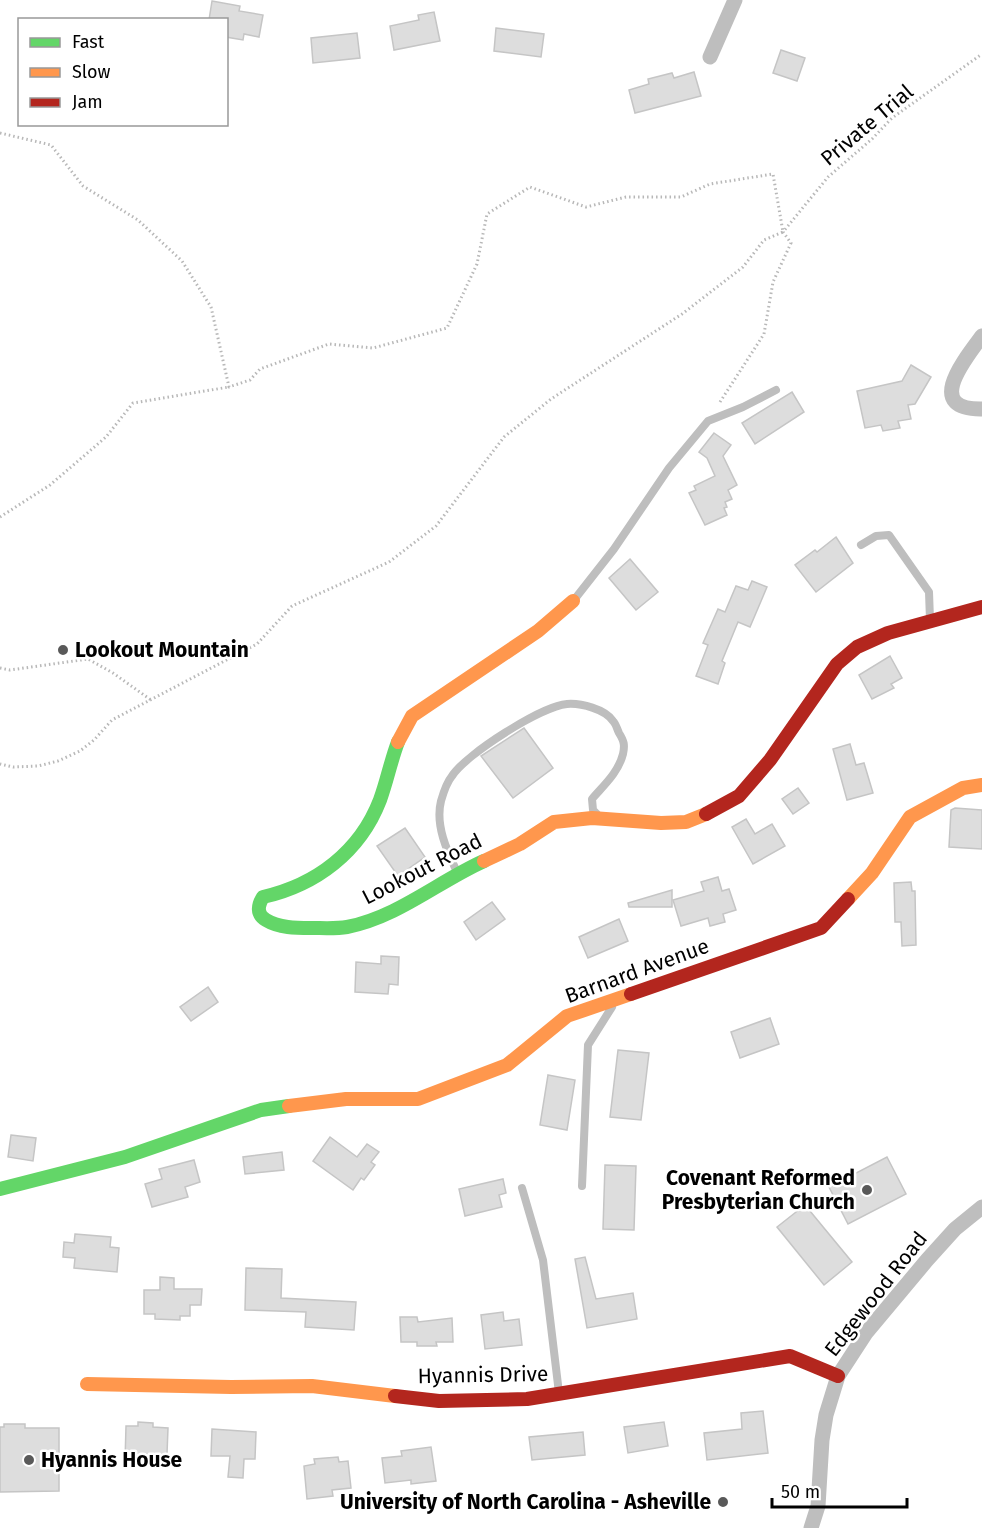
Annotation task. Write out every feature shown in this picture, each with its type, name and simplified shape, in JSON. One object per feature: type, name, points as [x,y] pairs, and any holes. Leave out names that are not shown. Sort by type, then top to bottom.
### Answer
[{"type":"street","points":[[710,57],[735,0]]},
{"type":"street","points":[[982,336],[958,369],[952,382],[953,401],[959,406],[982,409]]},
{"type":"street","name":"Lookout Road","points":[[573,601],[538,631],[412,716],[400,733],[379,800],[359,839],[329,868],[306,883],[288,891],[263,897],[258,905],[263,919],[278,926],[346,927],[377,918],[435,888],[457,873],[520,844],[554,822],[572,819],[686,822],[712,811],[739,796],[770,760],[837,664],[857,647],[888,633],[982,607]]},
{"type":"street","name":"Barnard Avenue","points":[[0,1189],[125,1158],[261,1110],[346,1099],[418,1099],[507,1065],[567,1016],[821,928],[872,873],[910,816],[963,788],[982,785]]},
{"type":"street","name":"Edgewood Road","points":[[811,1528],[818,1506],[826,1415],[838,1376],[867,1333],[927,1260],[955,1229],[982,1206]]},
{"type":"street","name":"Hyannis Drive","points":[[87,1384],[312,1386],[440,1401],[527,1399],[790,1356],[838,1376]]},
{"type":"lane","points":[[573,601],[614,549],[669,468],[708,421],[742,408],[776,390]]},
{"type":"lane","points":[[861,545],[876,536],[889,536],[929,592],[930,621]]},
{"type":"lane","points":[[457,873],[446,848],[441,828],[440,803],[452,776],[477,752],[549,708],[568,704],[593,707],[613,719],[625,743],[623,756],[613,775],[592,799],[593,810],[604,820]]},
{"type":"lane","points":[[582,1186],[588,1045],[618,998]]},
{"type":"lane","points":[[522,1188],[543,1260],[559,1394]]},
{"type":"path","name":"Private Trial","points":[[0,764],[14,767],[38,766],[58,761],[80,751],[94,740],[112,720],[257,644],[292,606],[389,562],[436,526],[504,437],[551,399],[682,314],[744,267],[764,240],[783,232],[828,177],[872,139],[892,118],[982,54]]},
{"type":"path","points":[[0,134],[51,145],[83,186],[138,220],[182,261],[211,307],[229,387]]},
{"type":"path","points":[[0,517],[50,485],[106,437],[133,403],[229,387],[250,380],[260,369],[329,344],[373,348],[447,328],[477,264],[487,214],[530,187],[586,207],[626,198],[681,197],[710,184],[773,174],[783,232],[791,243],[773,282],[764,334],[708,421]]},
{"type":"path","points":[[0,668],[10,670],[88,659],[113,673],[151,700]]},
{"type":"building","points":[[212,1],[240,6],[239,11],[263,15],[259,37],[244,34],[243,40],[228,37],[228,18],[209,18]]},
{"type":"building","points":[[434,12],[440,41],[394,50],[390,26],[419,20],[418,15]]},
{"type":"building","points":[[496,28],[544,34],[541,57],[494,51]]},
{"type":"building","points":[[357,33],[360,58],[313,63],[311,38]]},
{"type":"building","points":[[781,50],[805,58],[797,81],[773,73]]},
{"type":"building","points":[[694,72],[701,96],[635,113],[629,90],[649,84],[648,79],[672,73],[674,78]]},
{"type":"building","points":[[911,365],[931,377],[915,404],[908,405],[911,419],[898,421],[900,428],[883,431],[881,425],[865,428],[857,391],[902,381]]},
{"type":"building","points":[[792,392],[804,412],[755,444],[742,423]]},
{"type":"building","points":[[714,433],[731,445],[723,456],[737,485],[728,490],[732,499],[725,502],[727,507],[724,508],[727,515],[705,525],[689,493],[696,490],[694,486],[715,476],[707,458],[699,452]]},
{"type":"building","points":[[836,537],[853,563],[816,592],[795,565]]},
{"type":"building","points":[[630,559],[658,592],[636,610],[609,578]]},
{"type":"building","points":[[752,581],[767,587],[750,627],[738,622],[722,661],[725,663],[718,684],[696,676],[708,645],[703,643],[718,609],[725,612],[736,586],[748,590]]},
{"type":"building","points":[[890,656],[902,678],[891,684],[894,688],[872,699],[859,675]]},
{"type":"building","points":[[524,728],[553,768],[513,798],[481,756]]},
{"type":"building","points":[[850,744],[856,765],[864,763],[873,793],[847,800],[833,749]]},
{"type":"building","points":[[798,788],[809,803],[793,814],[782,799]]},
{"type":"building","points":[[955,808],[982,810],[982,849],[949,847],[951,810]]},
{"type":"building","points":[[746,819],[755,834],[772,824],[785,846],[753,864],[732,827]]},
{"type":"building","points":[[405,828],[425,857],[398,876],[377,846]]},
{"type":"building","points":[[718,877],[722,891],[729,889],[736,910],[723,914],[725,922],[710,926],[708,918],[681,926],[673,900],[704,891],[701,882]]},
{"type":"building","points":[[911,882],[912,891],[915,891],[916,945],[902,946],[901,922],[895,922],[894,883]]},
{"type":"building","points":[[672,890],[672,907],[629,907],[628,903]]},
{"type":"building","points":[[492,902],[505,919],[476,940],[464,922]]},
{"type":"building","points":[[619,919],[628,941],[588,958],[579,937]]},
{"type":"building","points":[[381,956],[399,957],[398,985],[389,984],[388,994],[355,992],[356,962],[381,964]]},
{"type":"building","points":[[208,987],[218,1002],[191,1021],[180,1007]]},
{"type":"building","points":[[770,1018],[779,1044],[740,1058],[731,1032]]},
{"type":"building","points":[[618,1050],[649,1053],[641,1120],[610,1117]]},
{"type":"building","points":[[548,1075],[575,1080],[567,1130],[540,1125]]},
{"type":"building","points":[[11,1135],[36,1138],[33,1161],[8,1157]]},
{"type":"building","points":[[330,1137],[357,1157],[367,1144],[379,1152],[371,1162],[375,1165],[364,1180],[361,1178],[353,1190],[313,1161]]},
{"type":"building","points":[[282,1152],[284,1170],[245,1174],[243,1157]]},
{"type":"building","name":"Covenant Reformed Presbyterian Church","points":[[887,1157],[906,1194],[848,1224],[829,1187]]},
{"type":"building","points":[[194,1160],[200,1182],[185,1187],[188,1197],[152,1207],[145,1184],[162,1179],[159,1169]]},
{"type":"building","points":[[605,1165],[636,1166],[634,1230],[603,1229]]},
{"type":"building","points":[[503,1179],[506,1193],[499,1195],[502,1207],[465,1216],[459,1189]]},
{"type":"building","points":[[805,1205],[852,1262],[824,1285],[777,1227]]},
{"type":"building","points":[[75,1234],[111,1237],[110,1247],[119,1248],[117,1272],[74,1268],[75,1258],[63,1257],[64,1242],[74,1243]]},
{"type":"building","points":[[585,1257],[596,1299],[633,1293],[637,1319],[587,1328],[575,1259]]},
{"type":"building","points":[[246,1268],[282,1269],[281,1298],[356,1302],[354,1330],[305,1327],[306,1312],[245,1310]]},
{"type":"building","points":[[160,1277],[174,1278],[174,1289],[202,1289],[201,1305],[190,1305],[190,1316],[180,1316],[180,1320],[155,1319],[155,1314],[144,1314],[144,1290],[160,1290]]},
{"type":"building","points":[[503,1312],[504,1321],[519,1319],[522,1345],[485,1349],[481,1315]]},
{"type":"building","points":[[400,1317],[417,1317],[418,1322],[452,1318],[453,1342],[436,1342],[437,1346],[417,1346],[417,1342],[401,1342]]},
{"type":"building","points":[[763,1411],[768,1453],[707,1460],[704,1433],[742,1429],[741,1413]]},
{"type":"building","points":[[138,1422],[153,1423],[153,1427],[168,1428],[167,1454],[139,1454],[139,1461],[125,1461],[126,1426],[138,1426]]},
{"type":"building","points":[[664,1422],[668,1446],[628,1453],[624,1427]]},
{"type":"building","name":"Hyannis House","points":[[4,1424],[25,1424],[25,1428],[59,1428],[59,1491],[0,1492],[0,1427],[4,1427]]},
{"type":"building","points":[[212,1429],[256,1432],[255,1459],[244,1459],[243,1478],[228,1477],[230,1456],[211,1456]]},
{"type":"building","points":[[583,1432],[585,1455],[532,1460],[529,1437]]},
{"type":"building","points":[[431,1447],[436,1481],[411,1484],[411,1480],[385,1483],[382,1458],[402,1456],[401,1451]]},
{"type":"building","points":[[338,1457],[339,1462],[348,1461],[351,1488],[332,1490],[333,1496],[307,1499],[304,1466],[315,1464],[314,1459]]},
{"type":"traffic: fast","points":[[398,742],[380,800],[361,835],[334,864],[318,875],[282,892],[263,897],[259,906],[261,915],[271,923],[288,927],[347,927],[366,922],[401,907],[484,861]]},
{"type":"traffic: fast","points":[[0,1189],[125,1157],[261,1110],[289,1106]]},
{"type":"traffic: slow","points":[[398,742],[412,716],[538,631],[573,601]]},
{"type":"traffic: slow","points":[[848,899],[872,873],[910,817],[963,788],[982,785]]},
{"type":"traffic: slow","points":[[484,861],[520,844],[554,822],[592,818],[661,823],[686,822],[706,814]]},
{"type":"traffic: slow","points":[[289,1106],[346,1099],[418,1099],[507,1065],[567,1016],[631,994]]},
{"type":"traffic: slow","points":[[87,1384],[312,1386],[395,1396]]},
{"type":"traffic: jam","points":[[706,814],[739,796],[770,760],[837,664],[857,647],[888,633],[982,607]]},
{"type":"traffic: jam","points":[[631,994],[821,928],[848,899]]},
{"type":"traffic: jam","points":[[395,1396],[439,1401],[527,1399],[790,1356],[838,1376]]},
{"type":"place","name":"Lookout Mountain","points":[[63,650]]},
{"type":"place","name":"Covenant Reformed Presbyterian Church","points":[[867,1190]]},
{"type":"place","name":"Hyannis House","points":[[29,1460]]},
{"type":"place","name":"University of North Carolina - Asheville","points":[[723,1502]]}]
